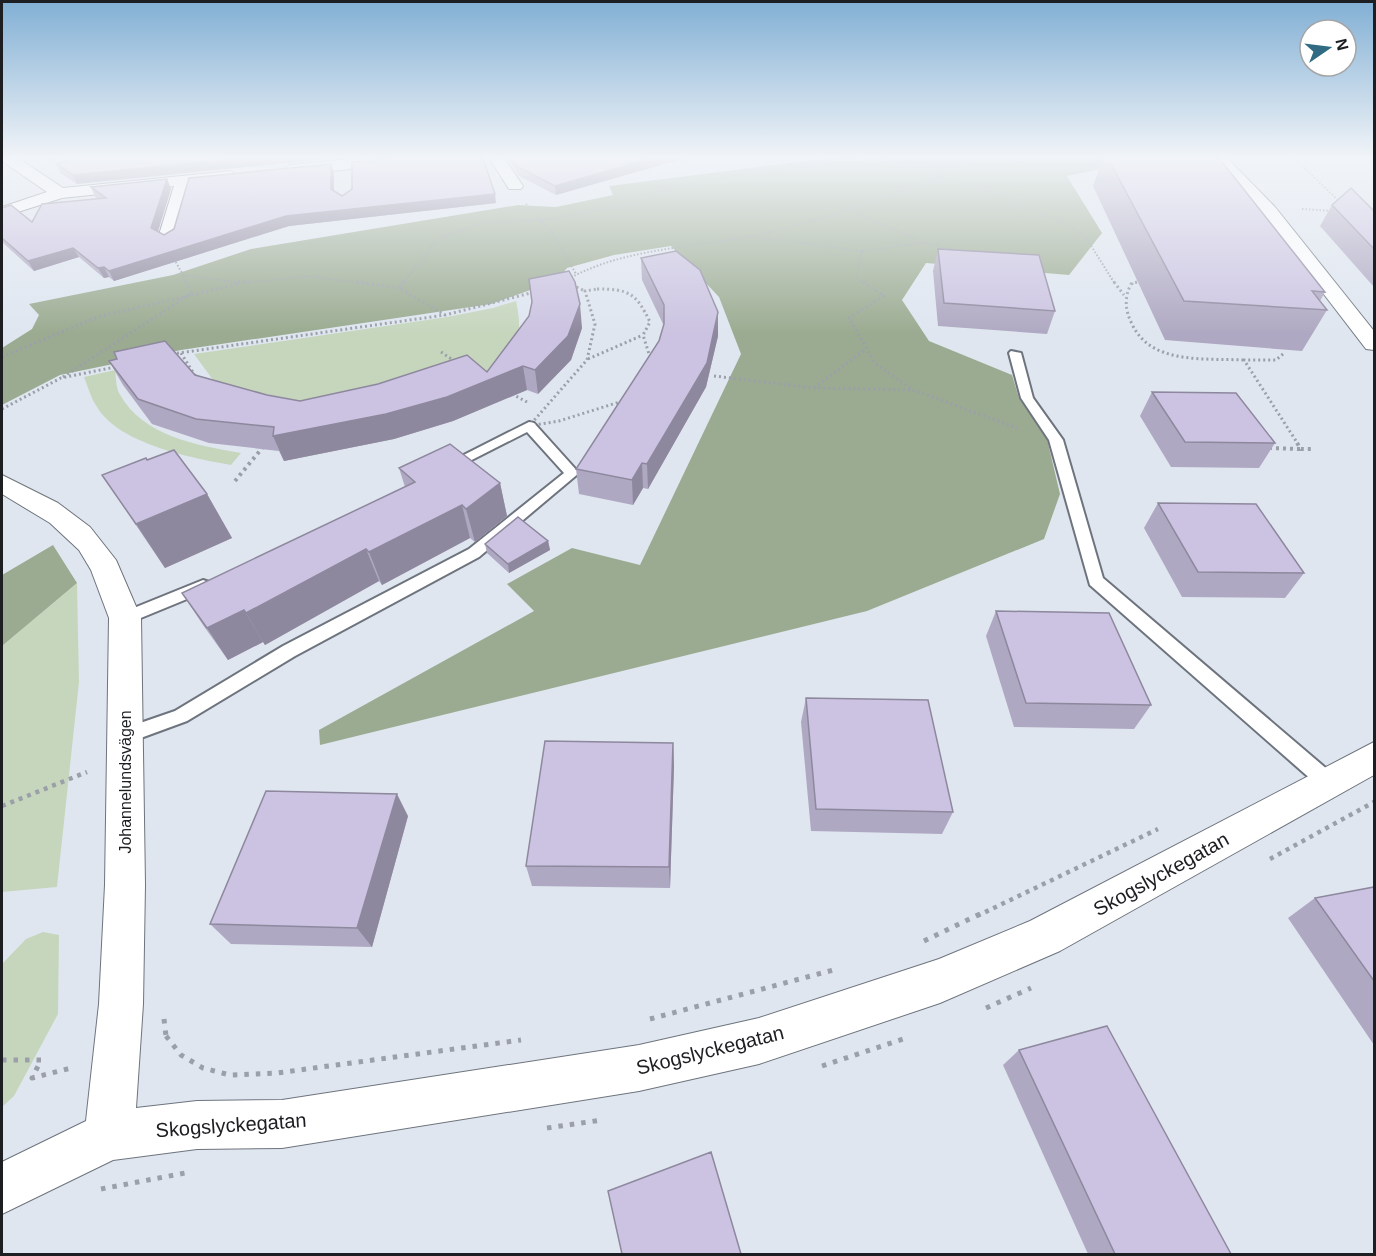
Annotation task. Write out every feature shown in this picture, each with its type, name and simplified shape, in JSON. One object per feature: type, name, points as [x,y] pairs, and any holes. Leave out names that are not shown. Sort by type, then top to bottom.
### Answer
[{"type":"street","points":[[167,238],[173,217]]},
{"type":"street","points":[[1273,217],[1374,344]]},
{"type":"street","name":"Johannelundsvägen","points":[[2,483],[61,519],[89,543],[110,577],[125,618],[125,897],[109,1136]]},
{"type":"street","name":"Skogslyckegatan","points":[[2,1190],[109,1136],[197,1125],[282,1124],[639,1068],[759,1041],[940,981],[1045,936],[1374,757]]},
{"type":"lane","points":[[1015,353],[1027,398],[1056,440],[1096,581],[1328,782]]},
{"type":"lane","points":[[126,746],[289,651],[474,553],[572,473],[529,426],[432,474]]},
{"type":"lane","points":[[125,618],[213,581]]},
{"type":"path","points":[[539,217],[576,274]]},
{"type":"path","points":[[399,288],[439,238],[483,223],[542,220],[561,217]]},
{"type":"path","points":[[529,426],[587,360],[643,335],[650,322],[641,300],[626,289],[585,291],[564,282],[576,274],[645,252],[752,236],[828,217]]},
{"type":"path","points":[[863,217],[924,243],[956,251]]},
{"type":"path","points":[[1048,217],[1072,227],[1085,236],[1124,295],[1125,312],[1139,340],[1145,345],[1172,355],[1244,360],[1276,360],[1284,354]]},
{"type":"path","points":[[752,236],[862,251],[924,243]]},
{"type":"path","points":[[167,238],[165,244],[192,293]]},
{"type":"path","points":[[862,251],[856,278],[884,296],[849,318],[874,363],[913,390],[1056,440]]},
{"type":"path","points":[[183,275],[243,283]]},
{"type":"path","points":[[2,357],[97,316],[243,283],[310,276],[399,288],[445,315]]},
{"type":"path","points":[[1124,295],[1131,284],[1150,278]]},
{"type":"path","points":[[170,355],[445,315],[493,306],[543,289]]},
{"type":"path","points":[[585,291],[595,324],[587,360]]},
{"type":"path","points":[[2,409],[61,378],[192,293]]},
{"type":"path","points":[[529,426],[559,421],[629,399],[650,357],[643,335]]},
{"type":"path","points":[[813,388],[866,349]]},
{"type":"path","points":[[441,352],[458,363]]},
{"type":"path","points":[[181,353],[201,386]]},
{"type":"path","points":[[1244,360],[1301,449]]},
{"type":"path","points":[[61,378],[116,367]]},
{"type":"path","points":[[714,376],[813,388],[913,390]]},
{"type":"path","points":[[504,390],[542,411]]},
{"type":"path","points":[[235,481],[265,444]]},
{"type":"path","points":[[1260,447],[1314,449]]},
{"type":"path","points":[[2,806],[126,746]]},
{"type":"path","points":[[921,942],[1166,825]]},
{"type":"path","points":[[644,1021],[839,968]]},
{"type":"path","points":[[166,1036],[181,1055],[203,1068],[230,1075],[277,1073],[529,1039]]},
{"type":"path","points":[[2,1060],[41,1060],[32,1078],[116,1057]]},
{"type":"green space","points":[[448,217],[1092,217],[1102,233],[1069,275],[926,263],[902,300],[929,341],[1012,375],[1019,398],[1047,439],[1060,494],[1044,539],[867,611],[320,745],[319,730],[534,611],[507,584],[572,548],[640,565],[741,354],[719,297],[671,246],[614,255],[567,268],[558,280],[491,304],[181,350],[60,375],[2,405],[2,348],[32,329],[39,315],[29,304],[173,275],[251,249]]},
{"type":"green space","points":[[516,301],[519,324],[516,342],[507,357],[490,374],[304,422],[213,380],[194,354],[447,317]]},
{"type":"green space","points":[[115,370],[119,393],[129,408],[142,420],[189,442],[241,453],[231,465],[177,453],[139,440],[122,431],[107,420],[97,407],[84,377]]},
{"type":"green space","points":[[53,545],[77,583],[2,646],[2,575]]},
{"type":"green space","points":[[77,583],[79,682],[57,887],[2,892],[2,646]]},
{"type":"green space","points":[[43,932],[59,935],[58,1014],[14,1096],[2,1107],[2,964],[26,939]]},
{"type":"building","points":[[2,217],[25,217],[32,222],[35,217],[155,217],[151,228],[164,235],[174,229],[178,217],[284,217],[109,271],[104,267],[98,268],[73,248],[28,261],[2,238]]},
{"type":"building","points":[[1139,217],[1265,217],[1325,292],[1312,291],[1327,310],[1184,301]]},
{"type":"building","points":[[1343,217],[1374,217],[1374,249]]},
{"type":"building","points":[[938,249],[1039,255],[1055,311],[944,303]]},
{"type":"building","points":[[676,251],[700,270],[718,312],[707,363],[647,464],[642,463],[632,480],[576,469],[659,341],[664,324],[664,305],[641,258]]},
{"type":"building","points":[[569,271],[575,282],[580,304],[568,336],[535,370],[523,366],[447,397],[386,414],[273,436],[274,427],[196,419],[138,399],[109,361],[117,359],[114,352],[165,341],[195,375],[267,395],[300,401],[378,384],[467,355],[487,372],[529,316],[532,302],[529,279]]},
{"type":"building","points":[[1152,392],[1236,393],[1275,443],[1185,442]]},
{"type":"building","points":[[450,444],[500,483],[466,509],[462,505],[369,552],[366,549],[246,613],[244,610],[207,628],[182,593],[415,482],[399,468]]},
{"type":"building","points":[[174,450],[207,494],[136,524],[102,475]]},
{"type":"building","points":[[1158,503],[1256,504],[1304,573],[1198,572]]},
{"type":"building","points":[[518,517],[548,541],[508,564],[485,544]]},
{"type":"building","points":[[996,611],[1109,613],[1151,705],[1026,703]]},
{"type":"building","points":[[806,698],[928,700],[953,812],[816,809]]},
{"type":"building","points":[[545,741],[673,743],[669,867],[526,866]]},
{"type":"building","points":[[266,791],[397,794],[357,928],[210,924]]},
{"type":"building","points":[[1374,887],[1374,981],[1315,898]]},
{"type":"building","points":[[1107,1026],[1231,1254],[1115,1254],[1019,1050]]},
{"type":"building","points":[[711,1152],[741,1254],[622,1254],[608,1191]]}]
